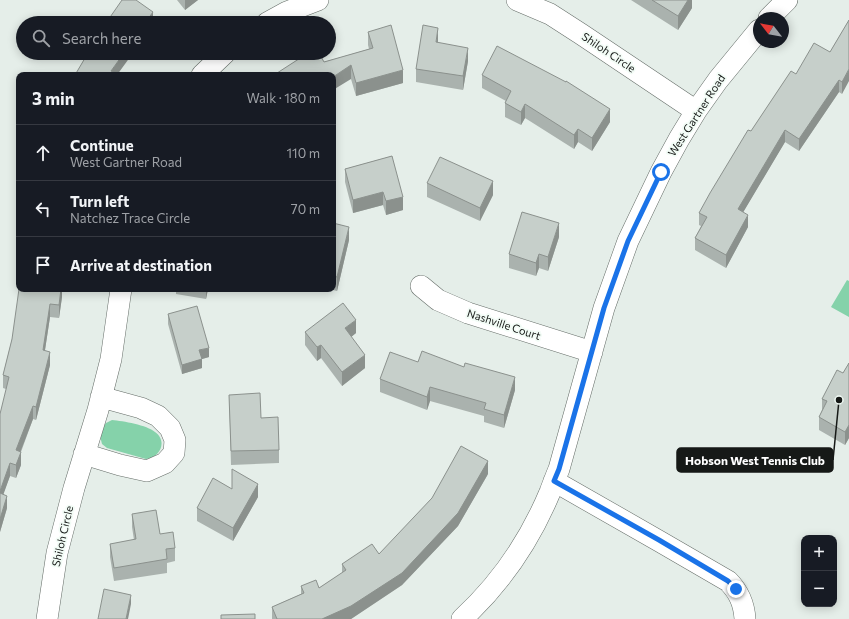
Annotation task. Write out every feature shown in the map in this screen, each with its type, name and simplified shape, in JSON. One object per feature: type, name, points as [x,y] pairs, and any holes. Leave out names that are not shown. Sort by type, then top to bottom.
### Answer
[{"type":"street","points":[[280,16],[318,0]]},
{"type":"street","name":"Shiloh Circle","points":[[518,0],[550,14],[696,111]]},
{"type":"street","points":[[775,12],[787,0]]},
{"type":"street","name":"West Gartner Road","points":[[462,619],[503,574],[537,520],[559,469],[604,308],[628,241],[661,172],[696,111],[718,80],[753,37]]},
{"type":"street","points":[[205,72],[218,60]]},
{"type":"street","name":"Nashville Court","points":[[421,286],[438,300],[468,313],[592,352]]},
{"type":"street","name":"Shiloh Circle","points":[[47,619],[57,553],[74,488],[98,410],[111,358],[120,292]]},
{"type":"street","points":[[84,454],[120,465],[147,471],[164,463],[174,453],[175,440],[170,428],[158,416],[141,408],[101,397]]},
{"type":"street","points":[[554,481],[728,581],[736,589],[742,600],[745,619]]},
{"type":"green space","points":[[847,280],[849,281],[849,317],[831,307]]},
{"type":"green space","points":[[112,420],[141,425],[155,432],[161,440],[161,448],[155,456],[146,459],[107,448],[102,444],[100,436],[102,428],[106,423]]},
{"type":"building","points":[[122,0],[136,0],[153,12],[150,16],[111,16]]},
{"type":"building","points":[[652,0],[688,0],[678,16]]},
{"type":"building","points":[[849,20],[849,69],[842,82],[839,80],[799,139],[785,130],[738,209],[748,215],[726,255],[695,238],[707,217],[699,213],[748,130],[751,131],[791,71],[796,74],[814,43],[830,52]]},
{"type":"building","points":[[391,25],[403,70],[356,83],[351,65],[336,75],[336,72],[279,72],[297,60],[323,60],[324,62],[336,60],[336,59],[373,48],[368,32]]},
{"type":"building","points":[[423,25],[438,28],[436,42],[468,48],[463,76],[416,69]]},
{"type":"building","points":[[497,46],[566,81],[610,109],[592,138],[578,129],[574,135],[525,104],[521,112],[505,103],[511,91],[482,75]]},
{"type":"building","points":[[84,60],[119,60],[111,71],[113,72],[77,72]]},
{"type":"building","points":[[392,156],[403,197],[386,201],[383,192],[353,200],[345,169]]},
{"type":"building","points":[[440,157],[493,181],[480,208],[427,183]]},
{"type":"building","points":[[522,212],[559,223],[548,257],[539,254],[536,263],[509,254]]},
{"type":"building","points":[[336,224],[349,227],[336,277]]},
{"type":"building","points":[[19,292],[61,292],[59,305],[50,304],[43,350],[50,352],[36,407],[33,406],[16,450],[21,452],[16,465],[10,463],[0,491],[0,414],[9,377],[3,375],[12,339]]},
{"type":"building","points":[[343,303],[356,320],[345,328],[365,355],[342,372],[321,345],[317,347],[305,332]]},
{"type":"building","points":[[197,306],[209,348],[199,350],[202,359],[182,365],[168,314]]},
{"type":"building","points":[[422,351],[464,367],[465,363],[515,377],[504,415],[484,409],[486,403],[430,387],[427,397],[380,379],[390,352],[418,362]]},
{"type":"building","points":[[849,363],[849,425],[845,432],[819,417],[827,401],[822,399],[837,370],[843,373]]},
{"type":"building","points":[[260,393],[261,418],[278,417],[279,450],[231,451],[229,395]]},
{"type":"building","points":[[461,446],[488,461],[458,513],[402,573],[351,606],[322,619],[277,619],[272,607],[304,593],[301,586],[316,580],[319,588],[346,570],[342,564],[372,544],[379,554],[432,498]]},
{"type":"building","points":[[232,469],[258,484],[233,528],[197,508],[213,478],[232,489]]},
{"type":"building","points":[[0,493],[7,496],[0,519]]},
{"type":"building","points":[[156,510],[160,534],[173,532],[175,548],[166,549],[167,559],[114,568],[110,544],[136,539],[132,514]]},
{"type":"building","points":[[104,589],[131,595],[126,619],[98,619]]},
{"type":"building","points":[[255,614],[255,619],[221,619],[221,615]]},
{"type":"place","name":"Hobson West Tennis Club","points":[[839,400]]},
{"type":"route","points":[[661,172],[628,241],[604,308],[559,469],[554,481],[659,540],[728,581],[736,589]]}]
